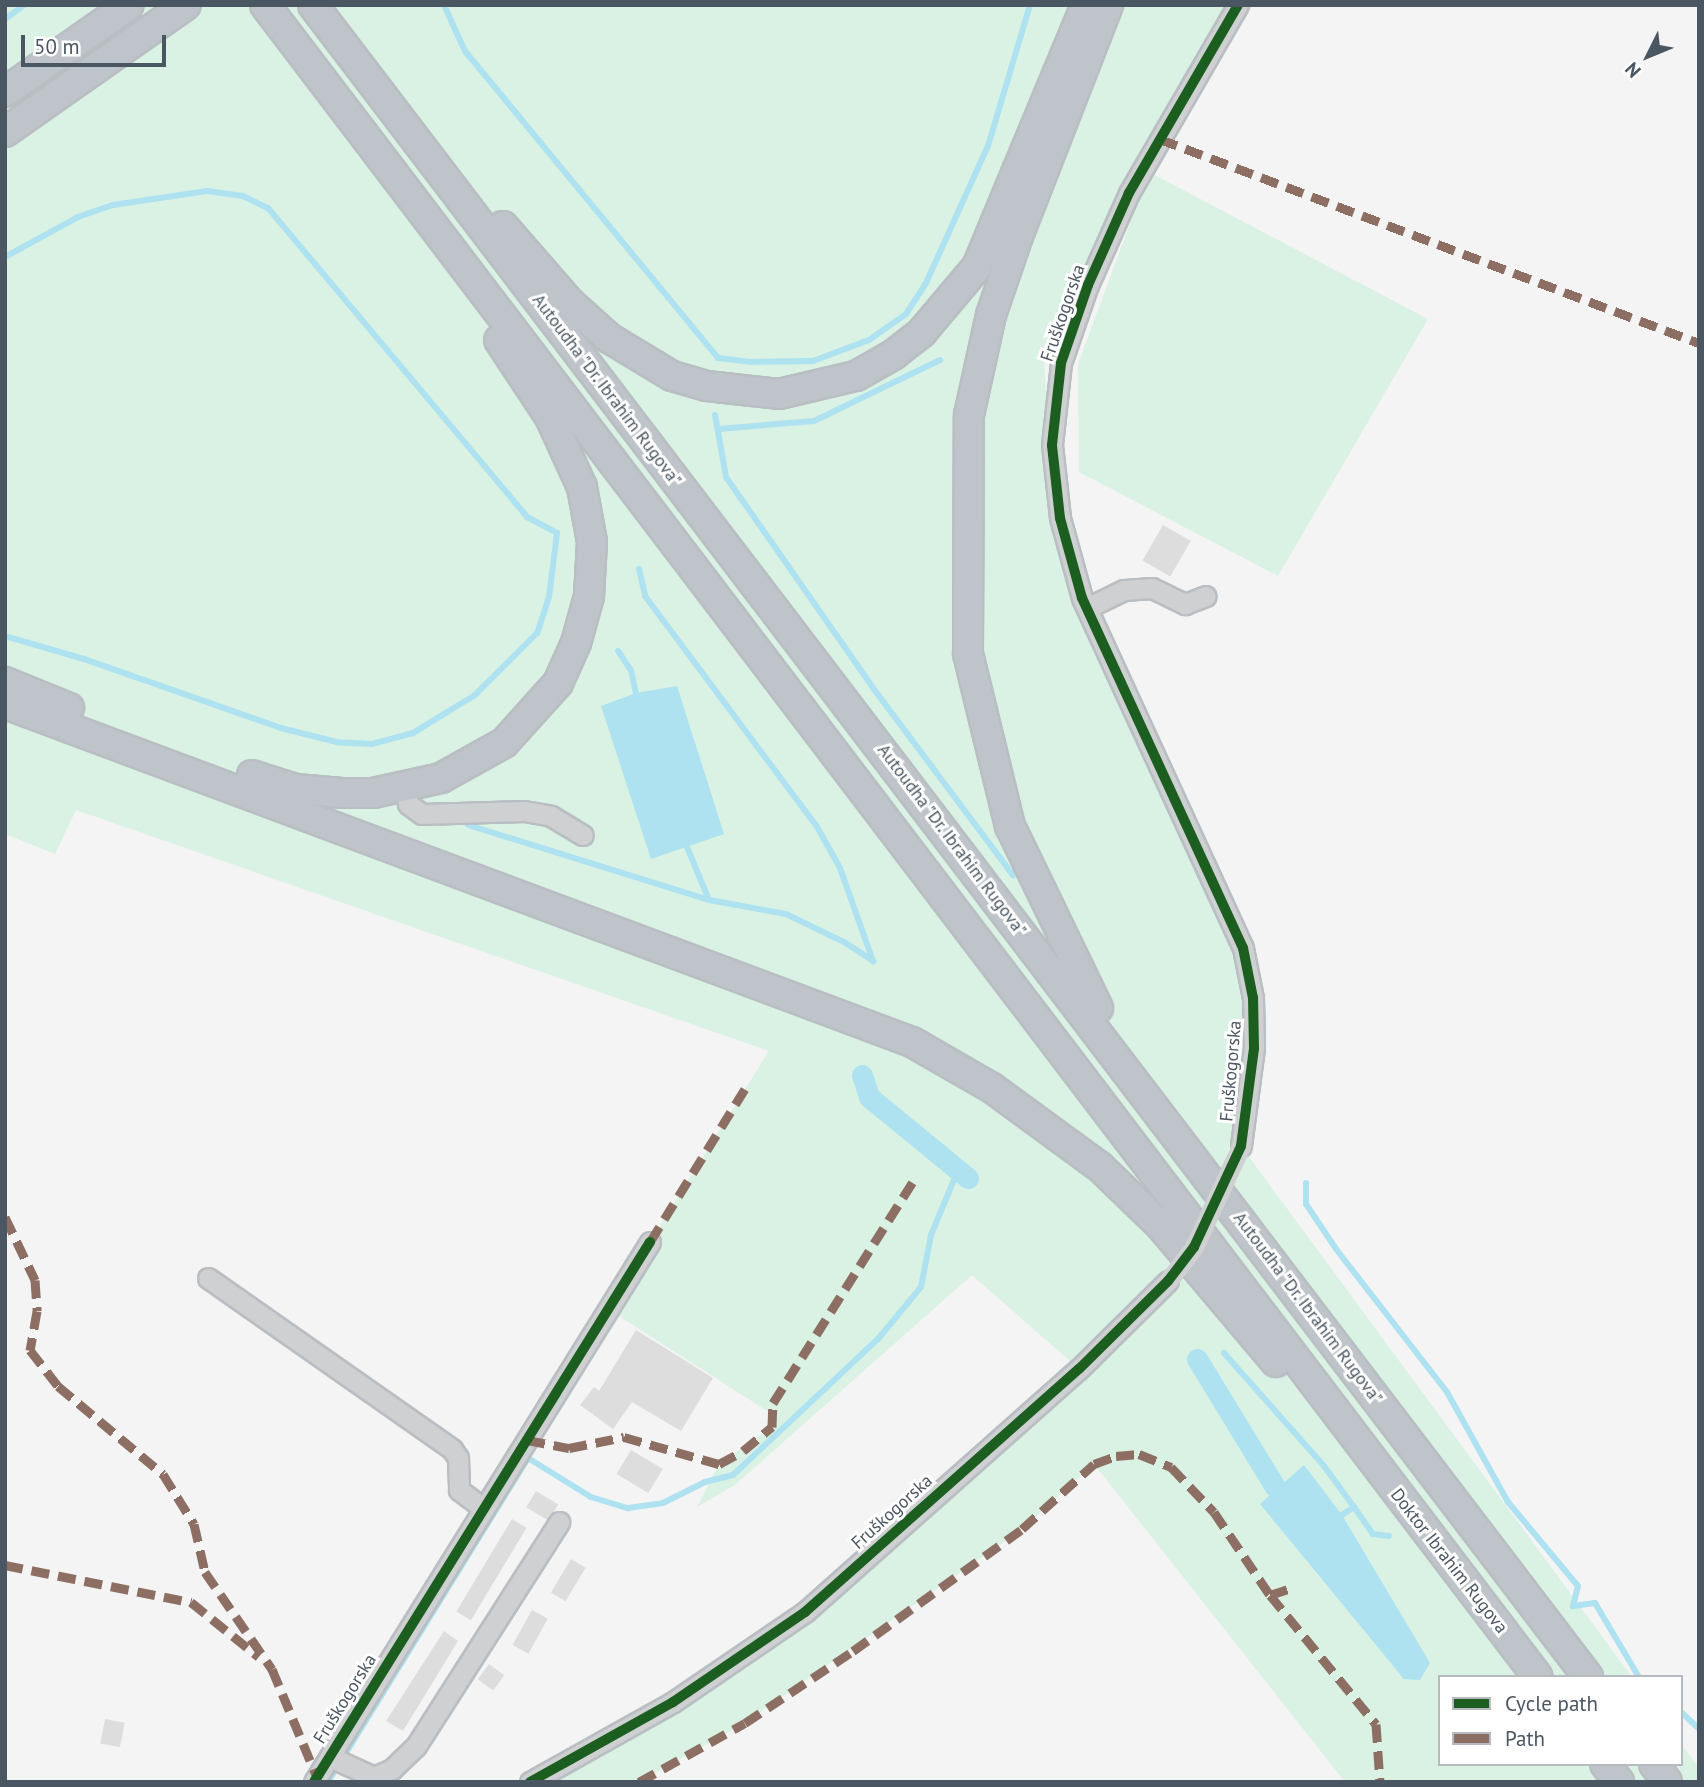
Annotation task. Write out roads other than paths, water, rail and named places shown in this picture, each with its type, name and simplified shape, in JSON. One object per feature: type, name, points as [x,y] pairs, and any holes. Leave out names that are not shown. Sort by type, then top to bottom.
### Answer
[{"type":"highway","points":[[5,90],[129,5]]},
{"type":"highway","points":[[5,132],[186,5]]},
{"type":"highway","points":[[265,5],[1360,1445]]},
{"type":"highway","points":[[321,16],[570,303],[609,338],[671,376],[742,392],[779,394],[856,376],[893,355],[951,303],[996,230],[1086,5]]},
{"type":"highway","points":[[1108,5],[1009,262],[991,315],[972,403],[968,654],[1010,826],[1082,981],[1161,1113]]},
{"type":"highway","name":"Autoudha \"Dr. Ibrahim Rugova\"","points":[[321,16],[1161,1113],[1586,1675]]},
{"type":"highway","points":[[5,147],[99,67]]},
{"type":"highway","points":[[5,682],[108,724],[296,789],[373,793],[405,788],[471,763],[504,743],[533,715],[558,683],[576,643],[589,596],[592,542],[582,487],[550,417],[394,174]]},
{"type":"highway","points":[[5,704],[912,1042],[992,1088],[1100,1167],[1161,1226],[1287,1375],[1360,1445]]},
{"type":"highway","name":"Doktor Ibrahim Rugova","points":[[1360,1445],[1536,1675]]},
{"type":"highway","points":[[1607,1766],[1619,1782]]},
{"type":"highway","points":[[1655,1766],[1667,1782]]},
{"type":"street","name":"Fruškogorska","points":[[530,1782],[673,1702],[805,1612],[1079,1369],[1168,1282],[1195,1247],[1241,1146],[1254,1048],[1253,998],[1243,948],[1089,607],[1060,518],[1052,445],[1061,363],[1088,285],[1129,192],[1238,5]]},
{"type":"street","points":[[1089,607],[1124,590],[1153,588],[1185,604],[1206,596]]},
{"type":"street","points":[[405,788],[408,804],[422,814],[524,811],[551,816],[583,835]]},
{"type":"street","name":"Fruškogorska","points":[[314,1782],[650,1242]]},
{"type":"street","points":[[208,1278],[452,1449],[458,1458],[460,1490],[484,1509]]},
{"type":"street","points":[[330,1757],[374,1777],[392,1769],[416,1746],[559,1522]]},
{"type":"water","points":[[677,686],[724,834],[651,859],[601,706],[636,693]]},
{"type":"water","points":[[1304,1465],[1342,1515],[1430,1663],[1420,1680],[1404,1679],[1260,1504]]},
{"type":"waterway","points":[[5,19],[24,5]]},
{"type":"waterway","points":[[444,5],[465,51],[718,358],[752,362],[813,361],[869,340],[906,314],[926,283],[988,146],[1030,5]]},
{"type":"waterway","points":[[5,257],[78,217],[113,205],[207,191],[243,196],[268,208],[527,517],[557,533],[549,597],[537,633],[475,695],[413,733],[372,744],[337,742],[281,728],[84,659],[5,636]]},
{"type":"waterway","points":[[718,429],[814,421],[940,360]]},
{"type":"waterway","points":[[715,415],[726,477],[873,688],[1013,875]]},
{"type":"waterway","points":[[639,569],[645,596],[816,825],[840,868],[873,961]]},
{"type":"waterway","points":[[618,651],[631,670],[636,693]]},
{"type":"waterway","points":[[468,825],[709,900]]},
{"type":"waterway","points":[[687,847],[709,900],[786,914],[844,942],[873,961]]},
{"type":"waterway","points":[[862,1075],[869,1097],[968,1178]]},
{"type":"waterway","points":[[328,1782],[528,1458],[591,1497],[628,1508],[663,1503],[705,1482],[733,1475],[878,1339],[921,1287],[931,1235],[958,1170]]},
{"type":"waterway","points":[[1306,1183],[1306,1204],[1336,1249],[1447,1392],[1508,1502],[1578,1586],[1573,1606],[1595,1603],[1638,1675]]},
{"type":"waterway","points":[[1224,1353],[1324,1466],[1354,1507],[1342,1515]]},
{"type":"waterway","points":[[1197,1359],[1275,1487]]},
{"type":"waterway","points":[[1354,1507],[1373,1534],[1389,1536]]},
{"type":"waterway","points":[[1683,1714],[1699,1729]]}]
